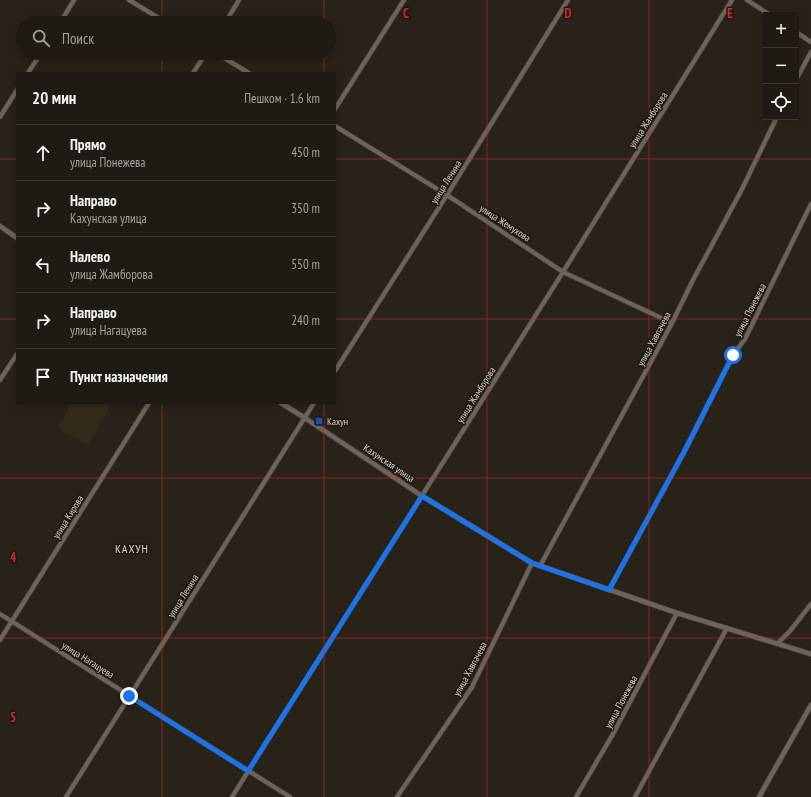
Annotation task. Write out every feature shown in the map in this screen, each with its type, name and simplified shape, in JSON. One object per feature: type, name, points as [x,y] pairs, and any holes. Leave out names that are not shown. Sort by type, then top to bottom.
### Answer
[{"type":"street","points":[[64,16],[74,0]]},
{"type":"street","points":[[129,0],[155,16]]},
{"type":"street","points":[[229,16],[239,0]]},
{"type":"street","points":[[336,107],[404,0]]},
{"type":"street","name":"улица Ленина","points":[[336,369],[447,195],[568,0]]},
{"type":"street","name":"улица Жамборова","points":[[232,797],[563,272],[732,0]]},
{"type":"street","points":[[747,0],[765,12]]},
{"type":"street","points":[[799,34],[811,42]]},
{"type":"street","points":[[799,74],[811,52]]},
{"type":"street","points":[[29,72],[36,60]]},
{"type":"street","points":[[194,72],[201,60]]},
{"type":"street","points":[[228,60],[247,72]]},
{"type":"street","points":[[0,118],[16,92]]},
{"type":"street","name":"улица Хавпачева","points":[[540,566],[672,323],[703,261],[740,193],[776,120]]},
{"type":"street","name":"улица Жемухова","points":[[336,127],[447,195],[563,272],[672,323]]},
{"type":"street","name":"улица Понежева","points":[[609,590],[684,452],[733,355],[745,339],[811,204]]},
{"type":"street","points":[[0,226],[16,237]]},
{"type":"street","points":[[0,380],[16,356]]},
{"type":"street","name":"улица Кирова","points":[[0,640],[148,404]]},
{"type":"street","name":"Кахунская улица","points":[[283,404],[422,496],[532,563],[677,613],[811,654]]},
{"type":"street","name":"улица Ленина","points":[[66,797],[313,404]]},
{"type":"street","name":"улица Хавпачева","points":[[397,797],[472,687],[532,563]]},
{"type":"street","points":[[778,643],[790,631],[811,604]]},
{"type":"street","name":"улица Понежева","points":[[576,797],[613,734],[677,613]]},
{"type":"street","name":"улица Нагацуева","points":[[0,614],[290,797]]},
{"type":"street","points":[[635,797],[727,628]]},
{"type":"street","points":[[759,797],[811,705]]},
{"type":"shaded area","points":[[71,404],[111,404],[88,445],[58,428]]},
{"type":"place","name":"Кахун","points":[[319,421]]},
{"type":"district","name":"КАХУН","points":[[132,548]]},
{"type":"route","points":[[129,696],[248,771],[422,496],[532,563],[609,590],[684,452],[733,355]]}]
